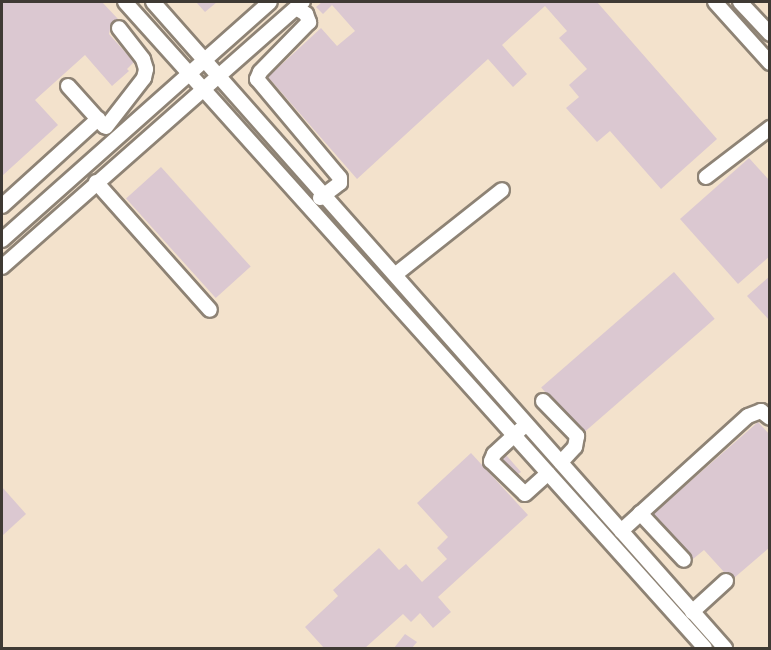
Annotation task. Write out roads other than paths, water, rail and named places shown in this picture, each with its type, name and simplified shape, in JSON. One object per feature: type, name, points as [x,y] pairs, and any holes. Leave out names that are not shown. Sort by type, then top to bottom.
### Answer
[{"type":"street","points":[[125,2],[705,648]]},
{"type":"street","points":[[153,2],[205,57],[725,648]]},
{"type":"street","points":[[715,2],[770,63]]},
{"type":"street","points":[[740,2],[770,34]]},
{"type":"street","points":[[2,240],[262,4]]},
{"type":"street","points":[[2,267],[300,5],[309,22],[260,72],[257,79],[340,178],[340,183],[309,208]]},
{"type":"street","points":[[2,206],[102,123],[144,78],[146,69],[143,59],[119,28]]},
{"type":"street","points":[[68,86],[116,138]]},
{"type":"street","points":[[706,177],[770,128]]},
{"type":"street","points":[[96,182],[210,310]]},
{"type":"street","points":[[396,274],[502,190]]},
{"type":"street","points":[[419,331],[434,318]]},
{"type":"street","points":[[543,401],[577,436],[575,447],[561,462]]},
{"type":"street","points":[[621,531],[748,416],[761,411],[770,418]]},
{"type":"street","points":[[527,424],[494,453],[491,461],[525,494],[548,473]]},
{"type":"street","points":[[640,513],[684,560]]},
{"type":"street","points":[[692,612],[726,581]]}]
